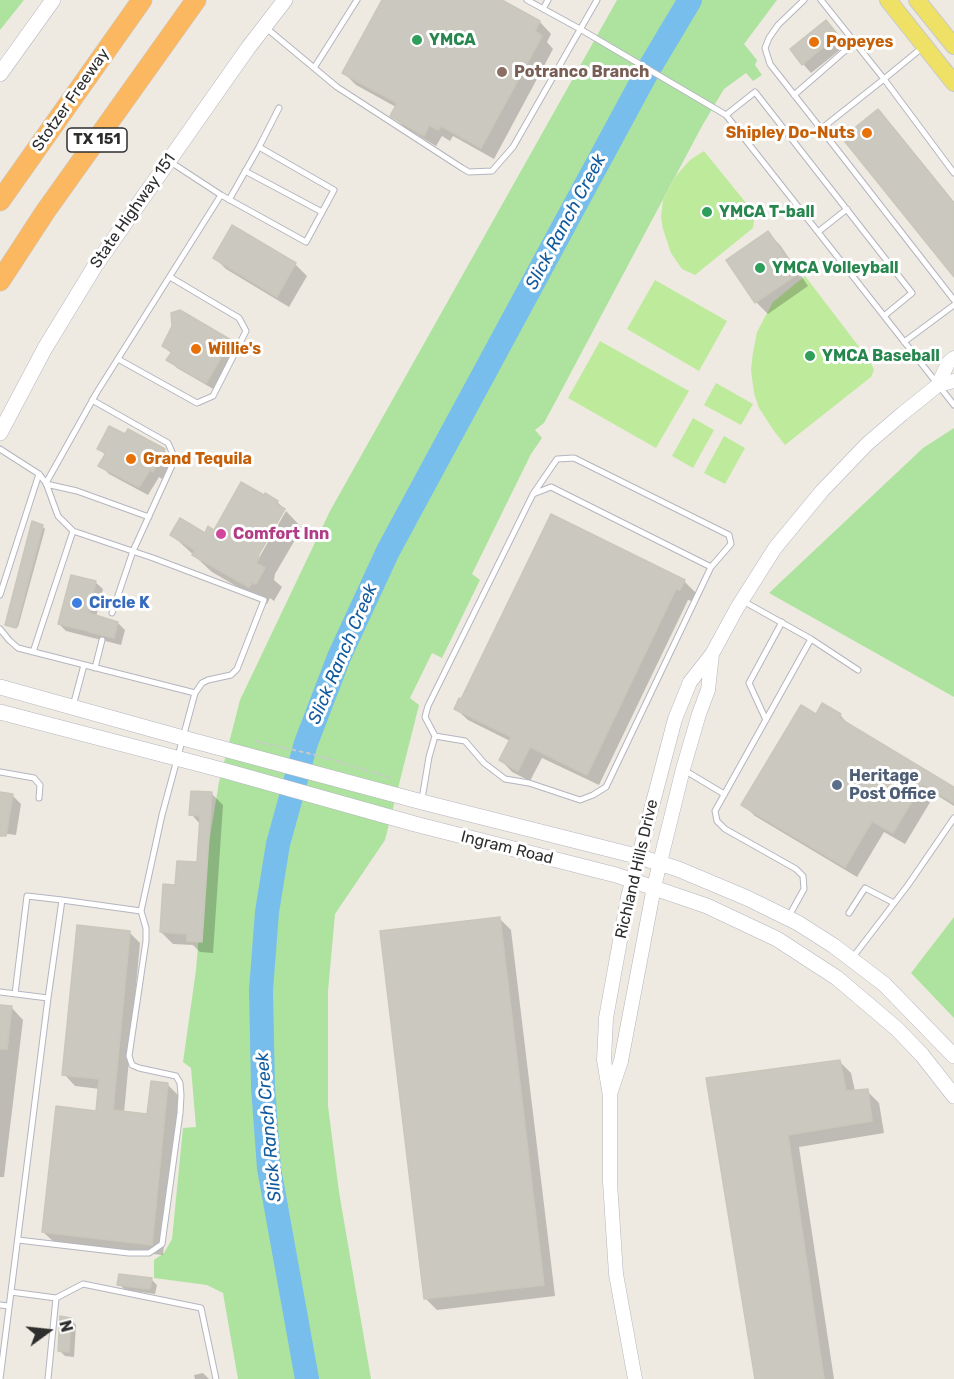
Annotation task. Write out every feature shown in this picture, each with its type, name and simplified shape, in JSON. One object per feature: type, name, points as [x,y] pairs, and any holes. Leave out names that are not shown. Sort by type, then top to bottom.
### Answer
[{"type":"highway","name":"Stotzer Freeway","points":[[0,201],[142,0]]},
{"type":"highway","name":"TX 151","points":[[0,281],[45,212],[196,0]]},
{"type":"main road","points":[[0,74],[53,0]]},
{"type":"main road","name":"State Highway 151","points":[[0,433],[37,362],[78,293],[168,160],[285,0]]},
{"type":"main road","points":[[888,0],[954,83]]},
{"type":"main road","points":[[923,2],[954,46]]},
{"type":"main road","name":"Ingram Road","points":[[0,687],[232,752],[660,862],[747,898],[788,918],[852,959],[884,984],[954,1056]]},
{"type":"main road","name":"Ingram Road","points":[[0,712],[226,771],[415,825],[633,880],[707,906],[777,939],[837,978],[864,1000],[922,1055],[954,1096]]},
{"type":"main road","points":[[415,825],[422,802]]},
{"type":"main road","points":[[837,978],[852,959]]},
{"type":"street","name":"Richland Hills Drive","points":[[938,385],[948,363],[954,358]]},
{"type":"street","name":"Richland Hills Drive","points":[[634,1379],[616,1274],[610,1182],[610,1096],[604,1060],[606,1018],[633,880],[660,767],[675,719],[690,682],[712,654],[742,600],[775,549],[822,491],[867,444],[938,385],[954,381]]},
{"type":"street","name":"Richland Hills Drive","points":[[610,1096],[621,1061],[660,862],[683,769],[708,690],[712,654]]},
{"type":"lane","points":[[314,68],[357,0]]},
{"type":"lane","points":[[527,0],[726,115],[954,405]]},
{"type":"lane","points":[[543,9],[548,0]]},
{"type":"lane","points":[[264,26],[337,87],[469,172],[492,171],[513,147],[597,0]]},
{"type":"lane","points":[[804,0],[769,38],[765,48],[770,64],[954,300]]},
{"type":"lane","points":[[821,0],[954,173]]},
{"type":"lane","points":[[794,94],[855,42]]},
{"type":"lane","points":[[821,129],[924,46]]},
{"type":"lane","points":[[726,115],[755,92],[912,294],[884,316]]},
{"type":"lane","points":[[229,200],[279,108]]},
{"type":"lane","points":[[168,160],[229,200],[306,242],[334,190],[259,147]]},
{"type":"lane","points":[[245,171],[322,212]]},
{"type":"lane","points":[[46,484],[92,400],[221,195]]},
{"type":"lane","points":[[818,232],[847,210]]},
{"type":"lane","points":[[118,358],[197,403],[213,396],[246,331],[239,318],[170,277]]},
{"type":"lane","points":[[904,342],[954,305]]},
{"type":"lane","points":[[92,400],[168,442],[175,459],[133,551],[112,613]]},
{"type":"lane","points":[[0,450],[39,474],[46,484],[58,516],[74,531],[264,600],[237,669],[231,675],[202,683],[195,693],[152,857],[141,910],[146,928],[146,941],[129,1056],[132,1065],[139,1068],[176,1076],[180,1083],[181,1095],[162,1244],[149,1253],[129,1253],[18,1240]]},
{"type":"lane","points":[[422,802],[429,757],[435,736],[425,717],[428,706],[533,494],[556,459],[574,458],[729,535],[731,544],[711,567],[606,786],[593,795],[580,800],[529,783],[505,779],[484,763],[465,741],[435,736]]},
{"type":"lane","points":[[0,595],[39,474]]},
{"type":"lane","points":[[46,484],[77,491],[149,516]]},
{"type":"lane","points":[[533,494],[551,487],[711,567]]},
{"type":"lane","points":[[33,652],[74,531]]},
{"type":"lane","points":[[742,600],[811,639],[858,670]]},
{"type":"lane","points":[[766,720],[749,683],[782,622]]},
{"type":"lane","points":[[0,628],[18,648],[195,693]]},
{"type":"lane","points":[[788,918],[804,889],[803,876],[796,869],[725,829],[717,821],[715,811],[811,639]]},
{"type":"lane","points":[[95,668],[102,640]]},
{"type":"lane","points":[[73,707],[84,665]]},
{"type":"lane","points":[[683,769],[724,794]]},
{"type":"lane","points":[[0,772],[34,778],[40,785],[39,798]]},
{"type":"lane","points":[[852,959],[954,818]]},
{"type":"lane","points":[[849,913],[865,888],[894,903]]},
{"type":"lane","points":[[15,994],[27,896],[141,910]]},
{"type":"lane","points":[[0,1379],[62,900]]},
{"type":"lane","points":[[0,992],[48,998]]},
{"type":"lane","points":[[11,1292],[56,1298],[83,1284],[201,1308],[216,1379]]},
{"type":"lane","points":[[48,1379],[56,1298]]},
{"type":"lane","points":[[0,1305],[9,1306]]},
{"type":"path","points":[[248,740],[320,756],[400,780]]},
{"type":"green space","points":[[0,0],[24,0],[0,30]]},
{"type":"green space","points":[[617,0],[777,0],[744,44],[757,60],[755,65],[762,75],[753,81],[746,73],[724,89],[702,126],[544,423],[535,430],[542,438],[531,454],[472,574],[480,580],[442,658],[432,653],[410,698],[419,705],[385,840],[335,914],[328,991],[328,1106],[339,1192],[371,1379],[238,1379],[223,1293],[207,1285],[154,1278],[154,1260],[164,1253],[172,1239],[183,1128],[196,1127],[191,1068],[183,1062],[196,970],[204,873],[219,782],[240,700],[330,511]]},
{"type":"green space","name":"YMCA T-ball","points":[[704,151],[755,214],[753,228],[695,275],[682,269],[671,253],[661,217],[663,200],[675,177],[690,160]]},
{"type":"green space","name":"YMCA Baseball","points":[[805,276],[870,361],[874,370],[871,377],[785,445],[759,408],[754,393],[751,370],[753,352],[757,332],[773,302]]},
{"type":"green space","points":[[655,280],[727,321],[699,371],[627,329]]},
{"type":"green space","points":[[600,341],[689,391],[656,448],[568,398]]},
{"type":"green space","points":[[716,383],[753,404],[741,425],[704,405]]},
{"type":"green space","points":[[693,418],[714,430],[693,468],[672,456]]},
{"type":"green space","points":[[954,428],[954,697],[769,593],[923,448]]},
{"type":"green space","points":[[724,436],[745,448],[725,484],[704,473]]},
{"type":"green space","points":[[954,917],[954,1018],[911,973]]},
{"type":"building","points":[[382,0],[502,0],[540,21],[535,31],[542,36],[481,148],[441,126],[438,130],[429,125],[424,136],[390,116],[397,103],[342,73]]},
{"type":"building","name":"Popeyes","points":[[826,20],[838,35],[802,65],[790,49]]},
{"type":"building","points":[[878,109],[954,203],[954,277],[842,138]]},
{"type":"building","points":[[232,225],[296,263],[277,297],[213,258]]},
{"type":"building","name":"YMCA Volleyball","points":[[768,231],[798,274],[755,303],[726,260]]},
{"type":"building","name":"Willie's","points":[[180,310],[231,340],[206,383],[166,360],[172,352],[162,346],[172,326],[171,313]]},
{"type":"building","name":"Grand Tequila","points":[[109,426],[125,434],[128,429],[165,449],[153,472],[150,470],[139,487],[98,466],[106,453],[97,449]]},
{"type":"building","name":"Comfort Inn","points":[[241,482],[264,495],[265,493],[278,501],[276,504],[285,509],[258,556],[260,557],[256,563],[265,568],[256,584],[252,582],[249,587],[192,555],[195,550],[170,535],[180,518],[205,533],[208,526],[214,530]]},
{"type":"building","points":[[551,514],[685,580],[680,590],[676,589],[587,775],[530,747],[518,771],[499,760],[511,737],[454,709],[459,698],[461,699]]},
{"type":"building","points":[[32,521],[43,525],[16,628],[5,625]]},
{"type":"building","name":"Circle K","points":[[71,575],[96,581],[89,613],[118,622],[114,638],[58,624]]},
{"type":"building","name":"Heritage Post Office","points":[[822,703],[841,714],[839,718],[954,787],[954,803],[922,784],[893,833],[872,821],[845,867],[741,805],[801,705],[816,714]]},
{"type":"building","points":[[191,791],[212,792],[202,942],[187,941],[187,934],[160,932],[163,884],[175,885],[177,861],[197,862],[200,816],[189,815]]},
{"type":"building","points":[[0,792],[13,794],[6,836],[0,836]]},
{"type":"building","points":[[500,917],[544,1285],[424,1299],[380,931]]},
{"type":"building","points":[[77,925],[130,931],[113,1110],[147,1114],[151,1081],[168,1083],[152,1245],[42,1232],[56,1106],[96,1111],[99,1079],[62,1075]]},
{"type":"building","points":[[0,1005],[12,1006],[7,1049],[0,1049]]},
{"type":"building","points":[[840,1060],[846,1091],[868,1089],[872,1121],[788,1135],[824,1379],[755,1379],[706,1078]]},
{"type":"building","points":[[119,1274],[152,1278],[150,1289],[117,1285]]},
{"type":"building","points":[[60,1316],[71,1318],[69,1352],[58,1351]]},
{"type":"waterway","name":"Slick Ranch Creek","points":[[307,1379],[269,1168],[263,1087],[261,990],[267,912],[278,844],[306,743],[339,657],[388,551],[647,72],[690,0]]},
{"type":"place","name":"YMCA","points":[[417,40]]},
{"type":"place","name":"Popeyes","points":[[814,42]]},
{"type":"place","name":"Potranco Branch","points":[[502,72]]},
{"type":"place","name":"Shipley Do-Nuts","points":[[867,133]]},
{"type":"place","name":"YMCA T-ball","points":[[707,212]]},
{"type":"place","name":"YMCA Volleyball","points":[[760,268]]},
{"type":"place","name":"Willie's","points":[[196,349]]},
{"type":"place","name":"YMCA Baseball","points":[[810,356]]},
{"type":"place","name":"Grand Tequila","points":[[131,459]]},
{"type":"place","name":"Comfort Inn","points":[[221,534]]},
{"type":"place","name":"Circle K","points":[[77,603]]},
{"type":"place","name":"Heritage Post Office","points":[[837,785]]}]
